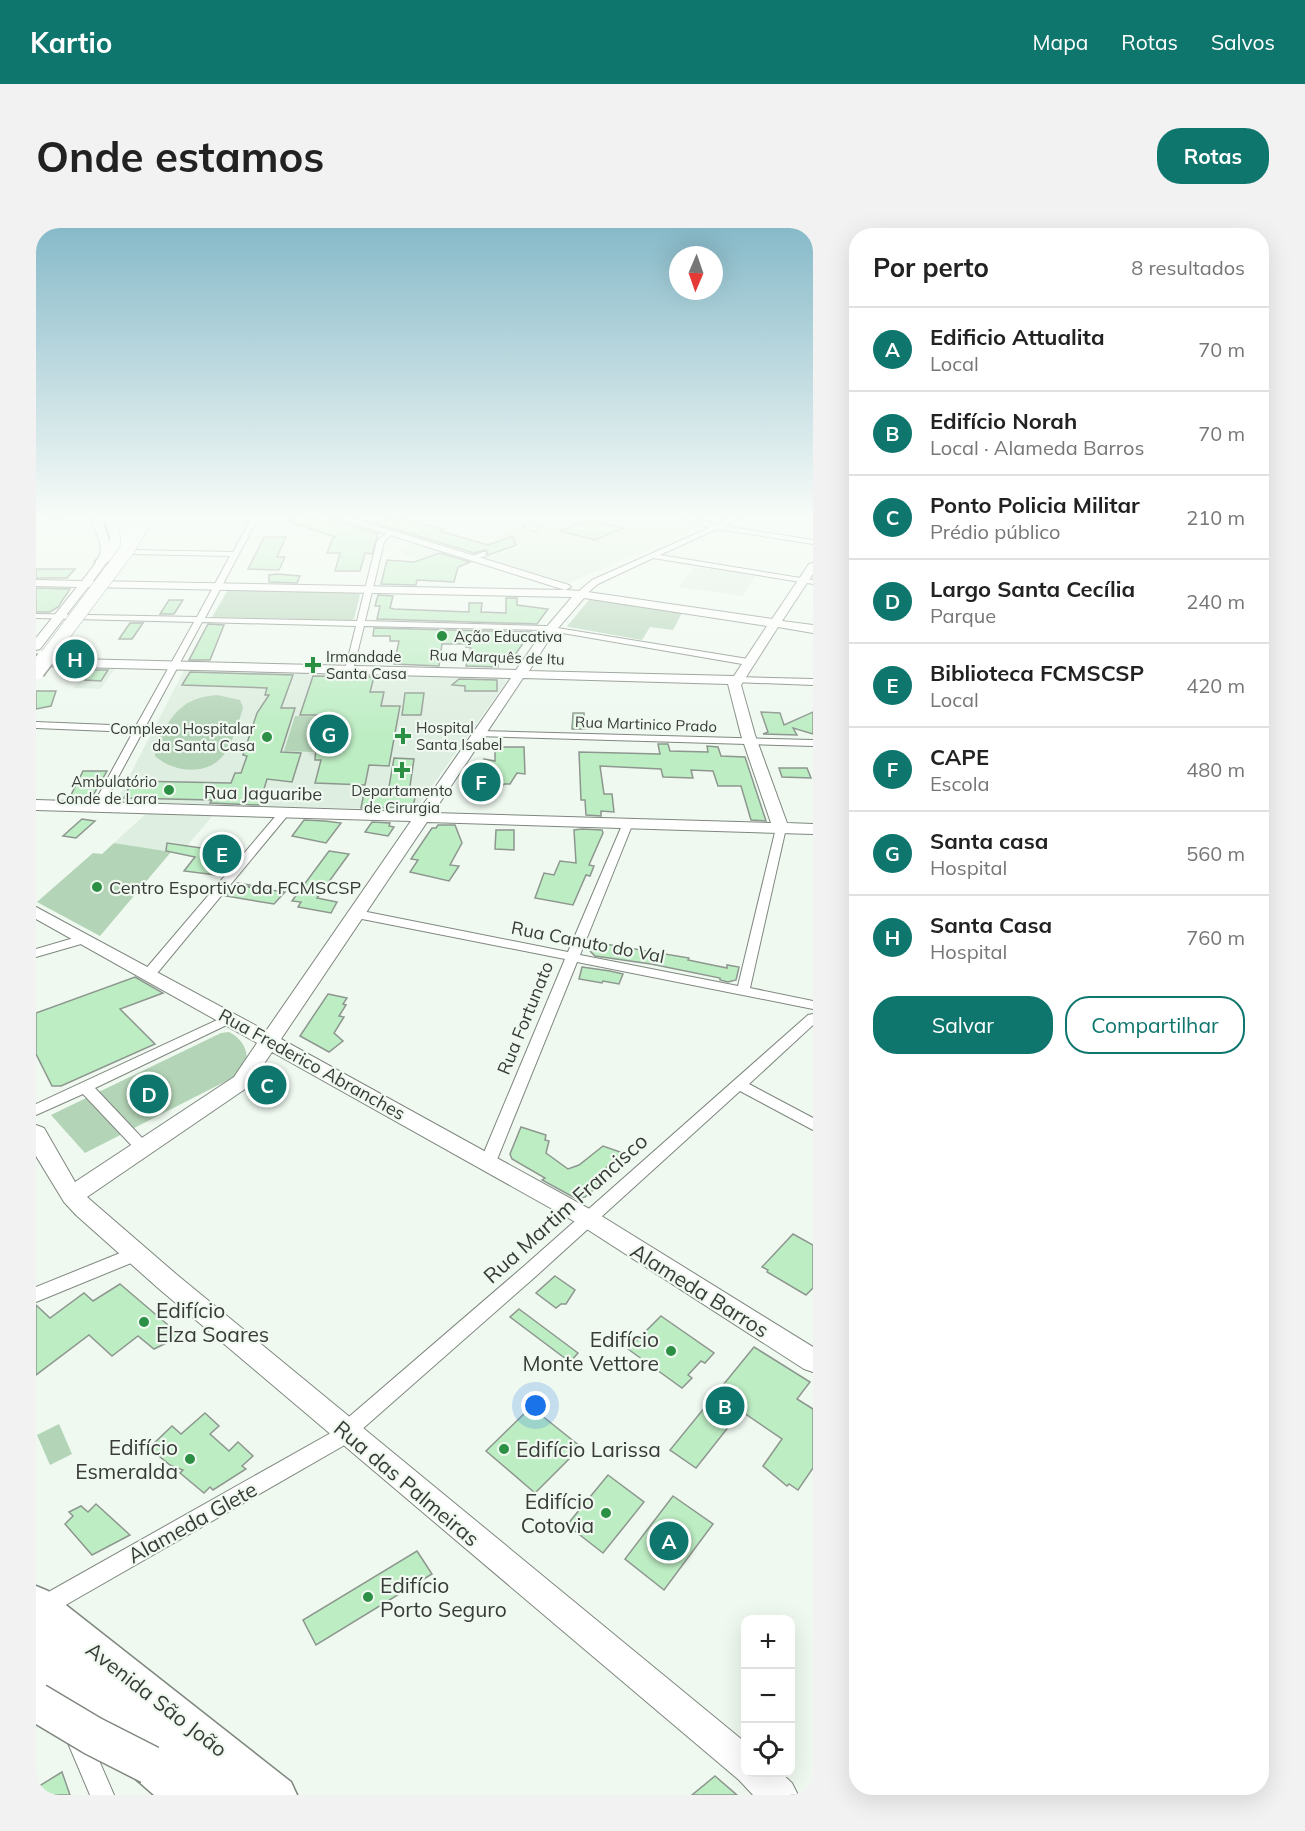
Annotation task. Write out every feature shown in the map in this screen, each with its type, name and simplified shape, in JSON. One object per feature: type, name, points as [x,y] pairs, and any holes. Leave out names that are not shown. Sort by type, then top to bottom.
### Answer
[{"type":"highway","points":[[36,657],[88,589]]},
{"type":"highway","points":[[36,671],[100,589]]},
{"type":"highway","points":[[37,1614],[243,1795]]},
{"type":"highway","points":[[36,1666],[95,1715],[159,1780]]},
{"type":"highway","points":[[50,1704],[159,1780],[187,1795]]},
{"type":"main road","name":"Avenida São João","points":[[37,1614],[278,1795]]},
{"type":"main road","points":[[36,1683],[50,1704]]},
{"type":"street","points":[[36,646],[82,589]]},
{"type":"street","points":[[36,681],[104,589]]},
{"type":"street","points":[[97,807],[215,589]]},
{"type":"street","points":[[337,589],[572,592],[813,629]]},
{"type":"street","points":[[563,589],[572,592]]},
{"type":"street","points":[[72,1196],[234,1089],[271,1041],[552,629],[572,592],[579,589]]},
{"type":"street","points":[[743,991],[782,828],[750,742],[734,685],[774,623],[801,589]]},
{"type":"street","points":[[349,670],[370,590]]},
{"type":"street","points":[[36,616],[552,629],[748,662]]},
{"type":"street","name":"Rua Marquês de Itu","points":[[36,662],[813,682]]},
{"type":"street","points":[[36,725],[140,729]]},
{"type":"street","name":"Rua Martinico Prado","points":[[479,734],[813,743]]},
{"type":"street","name":"Rua Jaguaribe","points":[[36,805],[813,829]]},
{"type":"street","points":[[149,974],[284,813]]},
{"type":"street","name":"Rua Fortunato","points":[[489,1162],[571,957],[628,823]]},
{"type":"street","name":"Rua Frederico Abranches","points":[[36,912],[587,1218]]},
{"type":"street","name":"Rua Canuto do Val","points":[[357,914],[813,1005]]},
{"type":"street","points":[[36,953],[84,939]]},
{"type":"street","points":[[36,1110],[230,1018]]},
{"type":"street","name":"Rua Martim Francisco","points":[[346,1432],[813,1018]]},
{"type":"street","points":[[738,1084],[813,1125]]},
{"type":"street","points":[[85,1087],[139,1144]]},
{"type":"street","name":"Rua das Palmeiras","points":[[37,1137],[72,1196],[135,1254],[741,1762]]},
{"type":"street","name":"Alameda Barros","points":[[587,1218],[813,1361]]},
{"type":"street","points":[[36,1295],[135,1254]]},
{"type":"street","name":"Alameda Glete","points":[[37,1614],[321,1451],[346,1432]]},
{"type":"street","points":[[50,1704],[102,1795]]},
{"type":"street","points":[[758,1777],[780,1795]]},
{"type":"shaded area","points":[[694,589],[746,589],[742,596]]},
{"type":"shaded area","points":[[88,667],[115,668],[101,689],[74,688]]},
{"type":"shaded area","points":[[184,670],[502,678],[507,681],[415,810],[116,802]]},
{"type":"shaded area","points":[[148,812],[214,814],[180,854],[114,843]]},
{"type":"green space","points":[[228,590],[358,593],[360,595],[354,619],[351,620],[212,617]]},
{"type":"green space","points":[[590,599],[682,613],[673,630],[650,627],[642,640],[567,626]]},
{"type":"green space","points":[[217,695],[240,700],[243,707],[231,742],[220,759],[205,768],[187,770],[170,765],[155,756],[162,734],[177,711],[198,698]]},
{"type":"green space","points":[[295,716],[350,717],[335,730],[318,729],[315,738],[332,739],[341,753],[284,751]]},
{"type":"green space","name":"Centro Esportivo da FCMSCSP","points":[[114,843],[171,852],[100,936],[37,902],[93,853],[102,854]]},
{"type":"green space","points":[[229,1032],[243,1044],[245,1049],[247,1060],[244,1072],[85,1153],[51,1115],[221,1033]]},
{"type":"green space","points":[[59,1424],[72,1454],[50,1465],[37,1435]]},
{"type":"building","points":[[36,589],[70,589],[58,607],[50,612],[36,612]]},
{"type":"building","points":[[378,595],[393,596],[390,608],[394,609],[469,612],[469,603],[482,603],[481,612],[506,613],[506,598],[517,598],[517,605],[548,609],[537,624],[377,619],[380,606],[375,606]]},
{"type":"building","points":[[169,600],[183,600],[174,614],[160,614]]},
{"type":"building","points":[[130,623],[143,623],[132,639],[119,639]]},
{"type":"building","points":[[208,624],[224,625],[210,660],[189,660]]},
{"type":"building","points":[[374,628],[531,632],[510,662],[499,660],[498,667],[466,666],[471,648],[466,647],[467,644],[442,644],[439,666],[394,664],[399,641],[390,641],[390,636],[373,636]]},
{"type":"building","points":[[93,670],[108,670],[101,681],[85,680]]},
{"type":"building","points":[[190,672],[293,675],[281,708],[295,708],[281,752],[301,753],[292,782],[267,779],[259,805],[210,803],[212,800],[124,798],[132,781],[231,783],[235,773],[241,773],[247,756],[243,755],[257,713],[269,695],[265,695],[267,688],[182,685]]},
{"type":"building","points":[[313,676],[374,677],[370,692],[384,692],[381,706],[400,706],[389,766],[369,765],[365,785],[315,783],[321,760],[315,760],[317,734],[324,715],[300,715]]},
{"type":"building","points":[[459,679],[497,680],[497,691],[465,691],[465,686],[452,685]]},
{"type":"building","points":[[36,691],[56,691],[51,706],[36,709]]},
{"type":"building","points":[[405,693],[424,693],[421,715],[402,715]]},
{"type":"building","points":[[761,712],[780,713],[784,725],[813,712],[813,734],[793,728],[797,735],[763,734],[768,732]]},
{"type":"building","points":[[573,713],[584,713],[585,729],[572,729]]},
{"type":"building","points":[[658,744],[668,744],[670,751],[708,752],[707,746],[718,747],[721,756],[745,757],[766,821],[751,820],[741,786],[718,786],[713,771],[691,770],[693,778],[663,777],[661,769],[600,766],[604,794],[612,794],[614,812],[601,811],[601,816],[586,815],[585,800],[581,800],[579,752],[660,754]]},
{"type":"building","points":[[495,747],[524,747],[525,774],[517,773],[510,784],[504,784],[498,792],[462,790],[484,759],[495,761]]},
{"type":"building","points":[[394,758],[414,759],[409,793],[416,793],[413,807],[361,808],[364,793],[388,793]]},
{"type":"building","points":[[779,768],[807,768],[811,778],[782,777]]},
{"type":"building","points":[[83,771],[107,771],[91,799],[69,799]]},
{"type":"building","points":[[82,819],[95,821],[76,838],[63,836]]},
{"type":"building","points":[[304,820],[341,823],[326,843],[292,836]]},
{"type":"building","points":[[372,822],[390,823],[389,826],[394,827],[388,836],[365,832]]},
{"type":"building","points":[[438,825],[455,825],[462,843],[450,865],[459,866],[449,881],[410,872],[418,860],[411,859],[432,828]]},
{"type":"building","points":[[496,830],[514,830],[514,850],[495,849]]},
{"type":"building","points":[[574,830],[602,830],[603,833],[589,865],[594,866],[590,876],[586,875],[573,905],[535,898],[544,873],[554,875],[560,861],[576,863]]},
{"type":"building","points":[[209,840],[237,845],[231,853],[234,853],[216,875],[184,871],[195,857],[166,851],[167,843],[201,848]]},
{"type":"building","points":[[329,851],[349,854],[317,898],[337,902],[331,913],[298,907],[301,902],[292,901]]},
{"type":"building","points":[[237,883],[250,885],[248,887],[285,892],[274,904],[226,896]]},
{"type":"building","points":[[593,942],[689,958],[688,960],[727,968],[727,965],[739,967],[736,980],[728,982],[720,978],[651,964],[595,956],[589,950]]},
{"type":"building","points":[[582,967],[623,974],[619,984],[603,981],[602,983],[579,979]]},
{"type":"building","points":[[135,977],[163,993],[120,1009],[155,1044],[61,1086],[52,1086],[36,1054],[36,1013]]},
{"type":"building","points":[[328,994],[347,998],[343,1004],[346,1005],[339,1016],[344,1017],[334,1033],[343,1041],[329,1052],[300,1036]]},
{"type":"building","points":[[521,1127],[546,1135],[545,1140],[549,1141],[546,1153],[568,1169],[579,1165],[603,1146],[623,1153],[593,1179],[599,1185],[585,1197],[575,1198],[542,1180],[545,1178],[512,1159],[510,1154]]},
{"type":"building","points":[[793,1234],[813,1245],[813,1288],[806,1295],[762,1267]]},
{"type":"building","points":[[555,1276],[575,1290],[566,1304],[561,1304],[556,1308],[536,1293]]},
{"type":"building","points":[[120,1284],[181,1336],[154,1349],[138,1336],[112,1356],[89,1335],[36,1375],[36,1305],[50,1318],[84,1293],[93,1301]]},
{"type":"building","points":[[519,1309],[578,1353],[570,1362],[510,1317]]},
{"type":"building","name":"Edifício Monte Vettore","points":[[661,1316],[714,1353],[705,1363],[701,1361],[688,1375],[692,1378],[682,1388],[628,1349]]},
{"type":"building","points":[[754,1347],[810,1382],[797,1399],[813,1409],[813,1468],[798,1490],[789,1484],[787,1486],[763,1466],[782,1439],[741,1411],[696,1468],[670,1450]]},
{"type":"building","name":"Edifício Larissa","points":[[531,1407],[581,1447],[535,1493],[486,1451]]},
{"type":"building","points":[[205,1413],[219,1426],[210,1434],[229,1451],[238,1442],[253,1456],[242,1466],[246,1469],[213,1490],[210,1487],[204,1493],[180,1473],[183,1470],[170,1465],[149,1448],[172,1426],[181,1434]]},
{"type":"building","name":"Edifício Cotovia","points":[[608,1475],[644,1502],[603,1553],[567,1525]]},
{"type":"building","points":[[673,1496],[713,1524],[664,1590],[625,1559]]},
{"type":"building","points":[[96,1504],[130,1535],[92,1555],[65,1524],[73,1516],[69,1512],[81,1506],[88,1512]]},
{"type":"building","name":"Edifício Porto Seguro","points":[[417,1551],[432,1574],[316,1645],[303,1620]]},
{"type":"building","points":[[62,1772],[70,1795],[36,1795],[36,1788]]},
{"type":"building","points":[[715,1776],[737,1795],[692,1795]]},
{"type":"place","name":"Ação Educativa","points":[[442,636]]},
{"type":"place","name":"Santa Casa","points":[[75,659]]},
{"type":"place","name":"Irmandade Santa Casa","points":[[313,665]]},
{"type":"place","name":"Santa casa","points":[[329,734]]},
{"type":"place","name":"Hospital Santa Isabel","points":[[403,736]]},
{"type":"place","name":"Complexo Hospitalar da Santa Casa","points":[[267,737]]},
{"type":"place","name":"Departamento de Cirurgia","points":[[402,770]]},
{"type":"place","name":"CAPE","points":[[481,782]]},
{"type":"place","name":"Ambulatório Conde de Lara","points":[[169,790]]},
{"type":"place","name":"Biblioteca FCMSCSP","points":[[222,854]]},
{"type":"place","name":"Centro Esportivo da FCMSCSP","points":[[97,887]]},
{"type":"place","name":"Ponto Policia Militar","points":[[267,1085]]},
{"type":"place","name":"Largo Santa Cecília","points":[[149,1094]]},
{"type":"place","name":"Edifício Elza Soares","points":[[144,1322]]},
{"type":"place","name":"Edifício Monte Vettore","points":[[671,1351]]},
{"type":"place","name":"Edifício Norah","points":[[725,1406]]},
{"type":"place","name":"Edifício Larissa","points":[[504,1449]]},
{"type":"place","name":"Edifício Esmeralda","points":[[190,1459]]},
{"type":"place","name":"Edifício Cotovia","points":[[606,1513]]},
{"type":"place","name":"Edificio Attualita","points":[[669,1541]]},
{"type":"place","name":"Edifício Porto Seguro","points":[[368,1597]]}]
